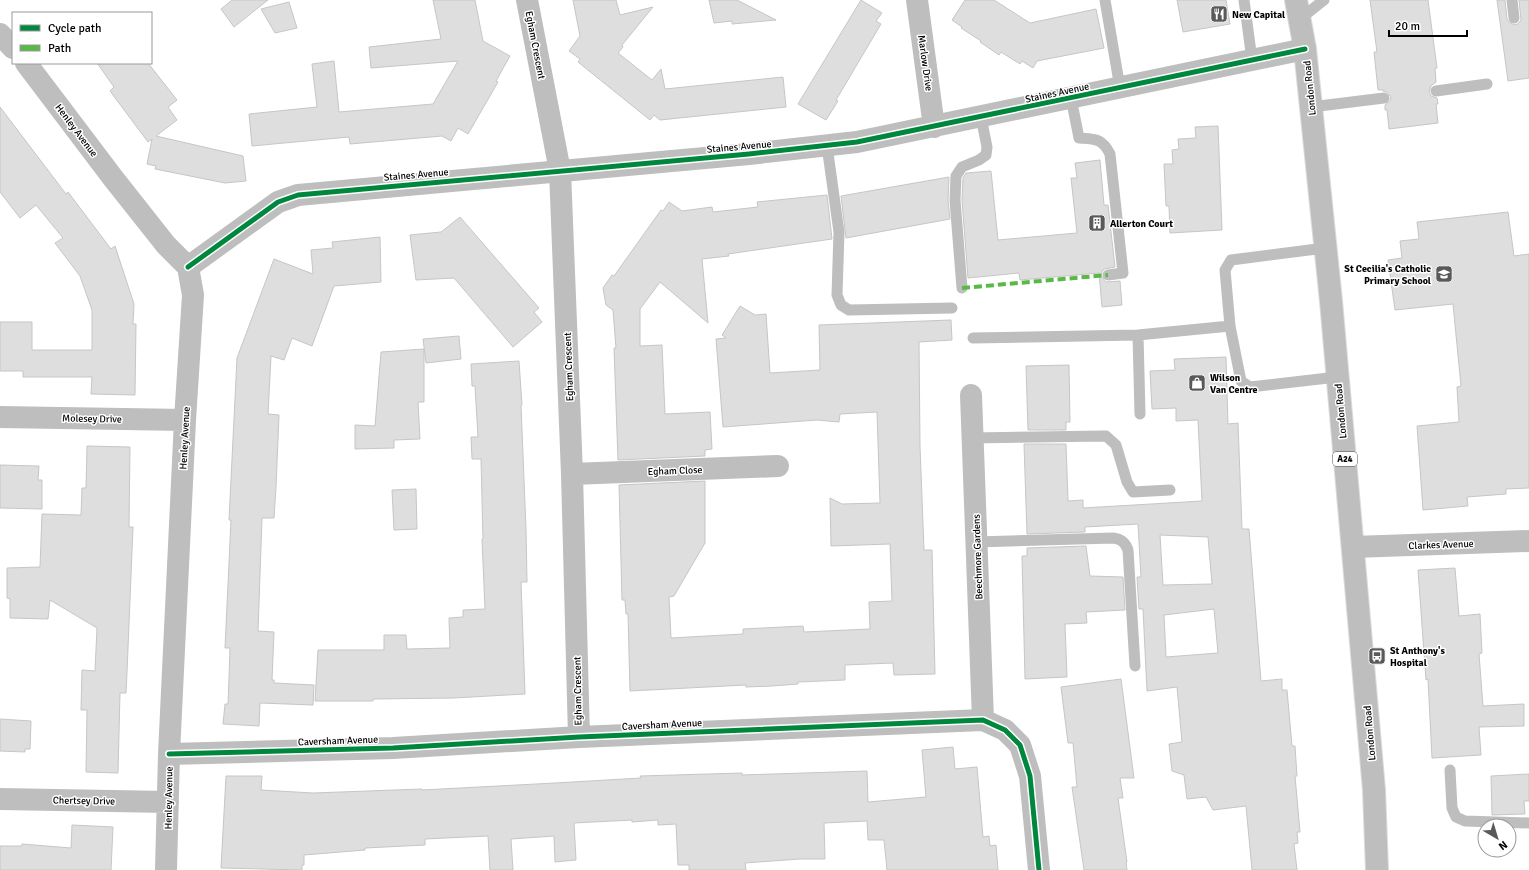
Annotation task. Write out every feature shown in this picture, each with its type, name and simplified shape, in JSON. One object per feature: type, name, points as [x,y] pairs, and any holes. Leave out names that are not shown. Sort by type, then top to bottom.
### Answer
[{"type":"main road","name":"Egham Crescent","points":[[527,0],[560,171],[572,474],[579,737]]},
{"type":"main road","name":"Marlow Drive","points":[[917,0],[934,127]]},
{"type":"main road","name":"London Road","points":[[1298,10],[1305,49],[1311,107],[1353,547],[1374,790],[1376,870]]},
{"type":"main road","points":[[0,34],[12,47]]},
{"type":"main road","name":"Staines Avenue","points":[[188,268],[278,202],[298,195],[750,154],[857,142],[1305,49]]},
{"type":"main road","name":"Henley Avenue","points":[[27,64],[166,245],[188,268],[193,294],[185,420],[169,754],[166,870]]},
{"type":"main road","name":"Beechmore Gardens","points":[[971,395],[983,720]]},
{"type":"main road","name":"Molesey Drive","points":[[0,417],[185,420]]},
{"type":"main road","name":"Egham Close","points":[[572,474],[778,466]]},
{"type":"main road","name":"Clarkes Avenue","points":[[1353,547],[1529,541]]},
{"type":"main road","name":"Caversham Avenue","points":[[169,754],[393,748],[579,737],[983,720],[1005,730],[1020,745],[1030,776],[1039,870]]},
{"type":"main road","name":"Chertsey Drive","points":[[0,799],[168,802]]},
{"type":"lane","points":[[1105,0],[1120,88]]},
{"type":"lane","points":[[1244,0],[1252,60]]},
{"type":"lane","points":[[1298,10],[1324,0]]},
{"type":"lane","points":[[1512,0],[1514,18]]},
{"type":"lane","points":[[1436,91],[1488,84]]},
{"type":"lane","points":[[1071,98],[1079,138],[1096,139],[1105,145],[1110,154],[1123,273],[1108,275]]},
{"type":"lane","points":[[1311,107],[1384,98]]},
{"type":"lane","points":[[962,288],[954,200],[956,176],[962,168],[986,155],[987,147],[981,117]]},
{"type":"lane","points":[[827,146],[839,232],[837,294],[841,305],[849,310],[952,308]]},
{"type":"lane","points":[[1325,248],[1231,260],[1225,270],[1230,326],[1241,381],[1250,387],[1337,377]]},
{"type":"lane","points":[[973,338],[1138,335],[1230,326]]},
{"type":"lane","points":[[1138,335],[1140,414]]},
{"type":"lane","points":[[972,438],[1106,436],[1116,445],[1127,482],[1133,492],[1170,490]]},
{"type":"lane","points":[[976,542],[1121,539],[1126,544],[1128,550],[1135,666]]},
{"type":"lane","points":[[1450,770],[1452,808],[1456,817],[1465,821],[1529,823]]},
{"type":"building","points":[[232,0],[268,0],[234,27],[221,9]]},
{"type":"building","points":[[433,0],[475,0],[483,41],[510,56],[496,81],[498,82],[468,134],[458,128],[451,141],[442,136],[350,144],[349,137],[252,146],[249,114],[317,107],[312,64],[334,61],[339,112],[433,104],[458,61],[371,68],[369,47],[441,39]]},
{"type":"building","points":[[573,0],[616,0],[620,15],[653,7],[622,45],[623,47],[618,53],[652,80],[661,69],[665,89],[783,77],[786,107],[660,120],[654,115],[650,120],[578,62],[580,59],[569,51],[580,36]]},
{"type":"building","points":[[709,0],[737,0],[776,20],[732,24],[732,21],[714,23]]},
{"type":"building","points":[[861,0],[882,13],[876,21],[881,24],[836,100],[838,101],[826,120],[798,104]]},
{"type":"building","points":[[965,0],[994,0],[1030,23],[1096,9],[1104,48],[1037,61],[1033,68],[1022,61],[1020,64],[1001,52],[999,55],[952,20]]},
{"type":"building","points":[[1177,0],[1226,0],[1230,24],[1183,32]]},
{"type":"building","points":[[1370,0],[1428,0],[1437,68],[1435,68],[1436,82],[1431,86],[1429,92],[1431,96],[1437,98],[1438,104],[1436,104],[1438,123],[1389,129],[1385,105],[1390,101],[1391,97],[1387,92],[1378,90],[1374,52],[1377,52]]},
{"type":"building","points":[[1497,0],[1505,0],[1507,19],[1514,25],[1518,24],[1521,20],[1519,0],[1529,0],[1529,78],[1508,81]]},
{"type":"building","points":[[289,2],[297,28],[275,33],[261,9]]},
{"type":"building","points":[[98,64],[149,64],[177,100],[168,107],[177,120],[156,136],[243,156],[246,181],[225,183],[155,169],[156,166],[147,164],[152,139],[148,142],[110,91],[114,87]]},
{"type":"building","points":[[0,107],[66,194],[68,192],[111,249],[115,246],[134,304],[133,324],[136,324],[135,395],[91,394],[92,377],[23,377],[23,371],[0,371],[0,322],[32,322],[32,350],[92,350],[92,310],[80,276],[55,243],[63,238],[36,205],[20,218],[0,192]]},
{"type":"building","points":[[1218,126],[1222,230],[1170,233],[1169,206],[1166,206],[1164,164],[1173,164],[1172,150],[1179,149],[1178,139],[1196,138],[1195,127]]},
{"type":"building","name":"Allerton Court","points":[[1100,160],[1104,205],[1108,205],[1115,267],[1104,269],[1101,276],[1106,282],[1120,281],[1122,305],[1102,307],[1099,273],[1020,280],[1019,273],[968,278],[962,200],[963,178],[966,173],[991,171],[998,240],[1077,233],[1071,178],[1077,178],[1075,163]]},
{"type":"building","points":[[949,177],[948,200],[950,219],[846,238],[841,196]]},
{"type":"building","points":[[827,195],[832,239],[702,259],[708,323],[660,282],[640,309],[640,346],[662,345],[665,414],[710,412],[712,449],[705,450],[705,456],[618,460],[614,348],[616,348],[613,310],[606,305],[603,288],[612,275],[614,276],[661,210],[663,211],[669,202],[682,211],[712,207],[713,212],[758,207],[757,202]]},
{"type":"building","points":[[1508,212],[1514,256],[1529,254],[1529,488],[1506,489],[1506,494],[1467,497],[1468,506],[1423,510],[1417,426],[1459,422],[1457,387],[1461,386],[1453,304],[1395,310],[1388,260],[1402,258],[1400,241],[1419,239],[1417,222]]},
{"type":"building","points":[[460,217],[539,308],[534,312],[542,322],[513,347],[454,278],[416,280],[410,235],[441,232]]},
{"type":"building","points":[[380,237],[381,282],[334,286],[312,346],[292,338],[284,360],[271,356],[268,414],[279,415],[276,487],[274,518],[262,518],[258,631],[274,632],[272,680],[274,680],[274,683],[314,685],[313,705],[260,703],[259,726],[223,724],[225,704],[228,704],[229,678],[230,648],[225,648],[231,520],[229,520],[237,358],[274,259],[313,274],[311,250],[333,248],[332,242]]},
{"type":"building","points":[[740,306],[755,315],[766,314],[770,373],[820,370],[819,325],[951,320],[952,340],[919,342],[920,446],[924,550],[932,550],[935,674],[894,675],[893,663],[845,665],[845,680],[798,682],[798,684],[772,686],[746,687],[746,685],[630,691],[628,614],[626,614],[625,600],[622,600],[619,485],[705,481],[705,543],[674,596],[669,597],[671,638],[743,634],[743,629],[803,626],[804,632],[870,629],[869,602],[892,601],[890,544],[831,546],[830,498],[842,504],[880,503],[877,412],[840,414],[839,422],[817,420],[723,427],[716,339],[726,338],[722,335]]},
{"type":"building","points":[[459,336],[461,359],[426,363],[423,339]]},
{"type":"building","points":[[424,349],[424,402],[418,402],[420,439],[394,440],[394,448],[355,449],[355,425],[375,426],[381,352]]},
{"type":"building","points":[[1226,357],[1228,424],[1238,423],[1242,529],[1249,529],[1261,681],[1282,679],[1282,690],[1287,690],[1292,746],[1295,746],[1297,776],[1295,776],[1300,832],[1297,832],[1298,843],[1294,844],[1297,870],[1252,870],[1246,806],[1213,810],[1206,797],[1187,799],[1184,775],[1172,771],[1169,744],[1182,742],[1177,687],[1147,691],[1143,609],[1139,609],[1137,577],[1141,577],[1138,524],[1085,527],[1085,532],[1027,534],[1024,444],[1066,444],[1068,501],[1083,500],[1083,508],[1202,501],[1198,420],[1176,421],[1176,408],[1152,409],[1150,371],[1175,370],[1174,359]],"holes":[[[1160,535],[1208,537],[1212,584],[1163,585]],[[1214,609],[1218,653],[1166,657],[1164,615]]]},
{"type":"building","points":[[519,361],[522,405],[527,582],[521,582],[525,694],[454,698],[373,699],[373,701],[315,701],[318,650],[384,650],[384,635],[406,635],[407,649],[450,648],[449,618],[463,617],[463,610],[485,609],[481,459],[472,459],[471,437],[478,437],[475,386],[472,386],[471,364]]},
{"type":"building","points":[[1069,365],[1070,422],[1066,422],[1066,430],[1028,430],[1026,366]]},
{"type":"building","points":[[87,446],[130,447],[129,527],[133,527],[126,693],[120,693],[118,773],[86,772],[87,710],[81,710],[82,670],[95,671],[97,628],[50,600],[48,619],[10,618],[10,599],[7,598],[7,568],[40,567],[42,514],[81,515],[82,488],[86,488]]},
{"type":"building","points":[[0,465],[39,466],[38,480],[42,480],[42,509],[0,508]]},
{"type":"building","points":[[416,489],[417,529],[394,530],[392,490]]},
{"type":"building","points":[[1086,546],[1090,576],[1123,577],[1125,610],[1086,612],[1087,623],[1065,624],[1067,677],[1025,679],[1022,556],[1027,556],[1027,548]]},
{"type":"building","points":[[1455,568],[1459,616],[1480,614],[1482,653],[1479,654],[1483,706],[1524,704],[1524,726],[1479,727],[1481,755],[1432,758],[1428,679],[1426,680],[1418,570]]},
{"type":"building","points":[[1121,679],[1134,778],[1120,778],[1123,798],[1118,798],[1127,870],[1084,870],[1072,787],[1077,787],[1073,743],[1068,743],[1061,687]]},
{"type":"building","points":[[0,719],[31,721],[30,749],[25,749],[25,752],[0,751]]},
{"type":"building","points":[[953,747],[955,769],[977,767],[983,837],[989,836],[990,846],[996,845],[998,870],[887,870],[884,840],[868,840],[867,821],[824,823],[825,859],[800,859],[745,863],[746,870],[689,870],[689,865],[678,865],[676,824],[658,825],[658,820],[574,823],[576,860],[555,862],[554,836],[511,839],[513,870],[490,870],[488,836],[425,839],[425,845],[365,848],[365,850],[304,855],[304,865],[302,865],[302,870],[221,868],[226,776],[262,776],[261,790],[313,793],[422,790],[641,778],[640,776],[742,773],[742,775],[867,771],[868,802],[926,797],[922,750]]},
{"type":"building","points":[[1529,774],[1529,801],[1524,801],[1525,814],[1492,815],[1491,776]]},
{"type":"building","points":[[72,825],[113,827],[111,870],[0,870],[0,846],[22,846],[22,844],[71,848]]},
{"type":"marked path","points":[[962,288],[1108,275]]},
{"type":"cycle path","points":[[188,267],[278,202],[298,195],[749,154],[857,142],[1305,49]]},
{"type":"cycle path","points":[[169,754],[393,748],[579,737],[983,720],[1005,730],[1020,745],[1030,776],[1039,870]]},
{"type":"place","name":"New Capital","points":[[1219,14]]},
{"type":"place","name":"Allerton Court","points":[[1097,223]]},
{"type":"place","name":"St Cecilia's Catholic Primary School","points":[[1444,274]]},
{"type":"place","name":"Wilson Van Centre","points":[[1197,383]]},
{"type":"place","name":"St Anthony's Hospital","points":[[1377,656]]}]
